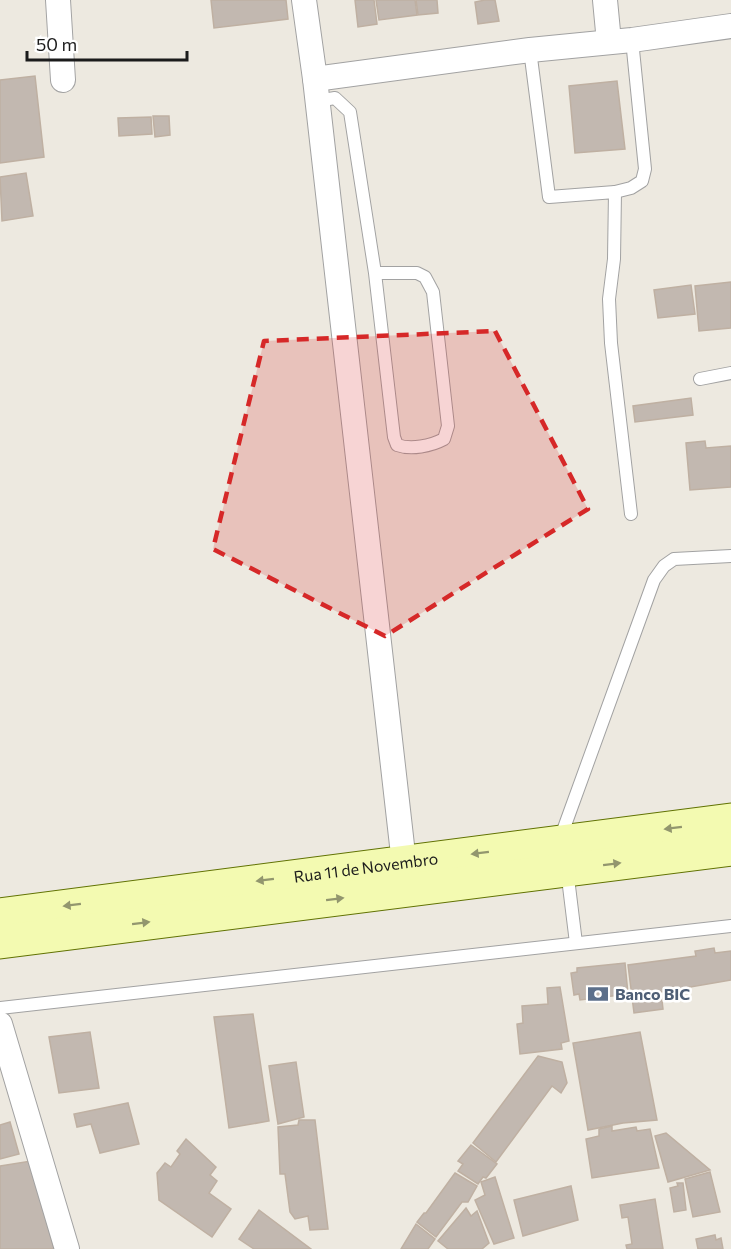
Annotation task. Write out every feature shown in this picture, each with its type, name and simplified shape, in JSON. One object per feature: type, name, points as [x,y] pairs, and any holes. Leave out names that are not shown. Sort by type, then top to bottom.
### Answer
[{"type":"main road","name":"Rua 11 de Novembro","points":[[0,942],[563,856],[731,820]]},
{"type":"main road","name":"Rua 11 de Novembro","points":[[0,915],[404,862],[731,849]]},
{"type":"street","points":[[58,0],[63,80]]},
{"type":"street","points":[[304,0],[404,862]]},
{"type":"street","points":[[605,0],[621,41]]},
{"type":"street","points":[[316,90],[531,50],[731,26]]},
{"type":"street","points":[[0,1024],[67,1249]]},
{"type":"lane","points":[[531,50],[549,197],[615,192],[630,188],[642,181],[645,169],[621,41]]},
{"type":"lane","points":[[316,90],[335,98],[350,112],[375,273],[394,437],[397,445],[406,448],[435,444],[444,439],[448,426],[433,292],[425,277],[417,273],[375,273]]},
{"type":"lane","points":[[615,192],[614,259],[609,299],[611,343],[631,514]]},
{"type":"lane","points":[[700,379],[731,373]]},
{"type":"lane","points":[[576,943],[563,856],[654,580],[664,566],[674,559],[731,556]]},
{"type":"lane","points":[[0,1008],[731,926]]},
{"type":"highlighted area","points":[[495,331],[588,509],[385,636],[213,549],[264,341]]},
{"type":"building","points":[[211,0],[286,0],[288,19],[214,28]]},
{"type":"building","points":[[355,0],[374,0],[377,24],[358,27]]},
{"type":"building","points":[[376,0],[415,0],[417,15],[379,20]]},
{"type":"building","points":[[416,0],[437,0],[438,13],[418,15]]},
{"type":"building","points":[[495,0],[499,21],[478,24],[475,2]]},
{"type":"building","points":[[35,76],[44,157],[0,163],[0,80]]},
{"type":"building","points":[[617,81],[625,149],[575,153],[569,86]]},
{"type":"building","points":[[153,116],[169,116],[170,135],[155,137]]},
{"type":"building","points":[[151,117],[152,134],[119,136],[118,118]]},
{"type":"building","points":[[26,173],[33,216],[2,221],[0,177]]},
{"type":"building","points":[[731,282],[731,328],[699,331],[695,286]]},
{"type":"building","points":[[691,285],[695,314],[658,318],[654,290]]},
{"type":"building","points":[[691,398],[693,415],[635,422],[633,406]]},
{"type":"building","points":[[705,441],[706,448],[731,446],[731,487],[690,490],[686,443]]},
{"type":"building","points":[[714,948],[715,953],[731,951],[731,980],[661,992],[663,1009],[634,1013],[628,965],[696,956],[695,951]]},
{"type":"building","points":[[625,963],[628,994],[580,1000],[579,994],[574,995],[571,973],[577,972],[577,968]]},
{"type":"building","points":[[560,987],[569,1041],[561,1043],[562,1049],[520,1054],[517,1024],[523,1023],[522,1006],[548,1004],[547,988]]},
{"type":"building","points":[[253,1014],[269,1121],[229,1128],[214,1017]]},
{"type":"building","points":[[90,1032],[99,1088],[59,1093],[49,1037]]},
{"type":"building","points":[[640,1032],[657,1120],[623,1123],[588,1130],[573,1043]]},
{"type":"building","points":[[538,1056],[562,1062],[567,1083],[561,1093],[552,1086],[496,1162],[473,1143]]},
{"type":"building","points":[[296,1062],[304,1117],[278,1124],[269,1066]]},
{"type":"building","points":[[128,1103],[139,1144],[100,1153],[91,1124],[77,1127],[74,1114]]},
{"type":"building","points":[[299,1120],[315,1120],[328,1229],[310,1230],[308,1216],[295,1219],[290,1212],[285,1174],[280,1174],[278,1127],[298,1125]]},
{"type":"building","points":[[10,1122],[19,1154],[0,1159],[0,1125]]},
{"type":"building","points":[[612,1126],[612,1131],[636,1127],[637,1131],[650,1129],[659,1168],[592,1178],[586,1139],[599,1136],[599,1129]]},
{"type":"building","points":[[666,1133],[710,1170],[668,1182],[655,1136]]},
{"type":"building","points":[[186,1139],[216,1167],[210,1175],[217,1181],[209,1193],[231,1209],[212,1237],[159,1200],[157,1173],[165,1163],[171,1167],[180,1154],[177,1151]]},
{"type":"building","points":[[471,1145],[497,1164],[478,1184],[458,1171],[463,1164],[458,1161]]},
{"type":"building","points":[[31,1161],[54,1249],[0,1249],[0,1166]]},
{"type":"building","points":[[710,1172],[720,1212],[693,1217],[685,1179]]},
{"type":"building","points":[[455,1173],[477,1186],[468,1202],[462,1202],[436,1237],[417,1222]]},
{"type":"building","points":[[495,1177],[514,1238],[494,1244],[475,1200],[485,1195],[481,1182]]},
{"type":"building","points":[[677,1183],[683,1183],[686,1210],[674,1212],[670,1188],[678,1186]]},
{"type":"building","points":[[571,1186],[578,1220],[523,1236],[514,1200]]},
{"type":"building","points":[[655,1199],[663,1249],[627,1249],[626,1245],[632,1244],[628,1217],[622,1218],[620,1205]]},
{"type":"building","points":[[466,1208],[471,1216],[477,1211],[489,1243],[482,1249],[448,1249],[438,1241]]},
{"type":"building","points":[[259,1210],[311,1249],[254,1249],[239,1239]]},
{"type":"building","points":[[416,1224],[435,1239],[428,1249],[401,1249]]},
{"type":"building","points":[[715,1235],[716,1240],[721,1238],[723,1249],[698,1249],[696,1239]]},
{"type":"place","name":"Banco BIC","points":[[598,994]]}]
